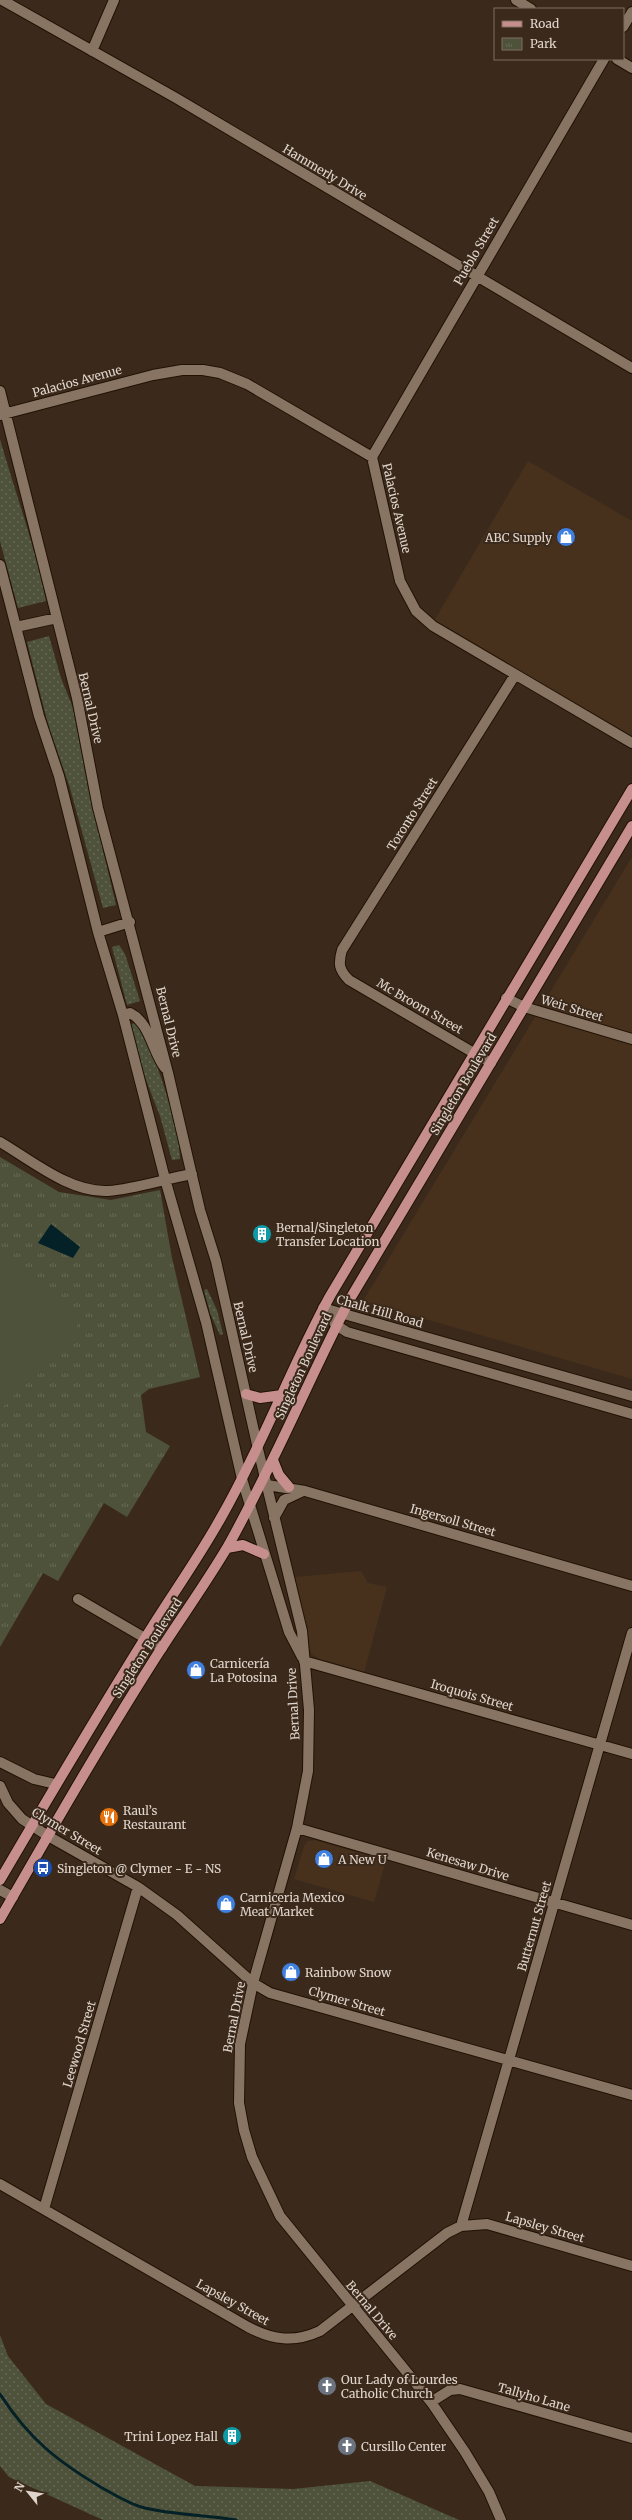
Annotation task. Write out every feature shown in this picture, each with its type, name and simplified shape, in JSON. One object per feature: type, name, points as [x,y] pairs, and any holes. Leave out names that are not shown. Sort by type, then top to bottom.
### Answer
[{"type":"main road","name":"Singleton Boulevard","points":[[0,1880],[55,1784],[145,1637],[190,1571],[258,1449],[282,1394],[323,1308],[473,1053],[632,789]]},
{"type":"main road","name":"Singleton Boulevard","points":[[0,1919],[48,1836],[162,1648],[226,1548],[266,1481],[273,1460],[317,1362],[342,1313],[632,826]]},
{"type":"main road","points":[[246,1394],[260,1398],[282,1394]]},
{"type":"main road","points":[[273,1460],[279,1475],[288,1487]]},
{"type":"main road","points":[[226,1548],[243,1545],[264,1554]]},
{"type":"street","name":"Hammerly Drive","points":[[2,0],[66,38],[92,51],[632,368]]},
{"type":"street","points":[[92,51],[114,0]]},
{"type":"street","points":[[516,0],[529,8]]},
{"type":"street","points":[[624,25],[632,12]]},
{"type":"street","name":"Pueblo Street","points":[[372,457],[476,276],[603,60]]},
{"type":"street","points":[[619,60],[632,68]]},
{"type":"street","name":"Palacios Avenue","points":[[3,414],[153,375],[182,370],[203,370],[227,376],[247,384],[372,457],[400,581],[416,611],[433,626],[632,743]]},
{"type":"street","name":"Bernal Drive","points":[[0,391],[3,414],[78,698],[98,808],[130,922],[168,1073],[200,1210],[216,1261],[274,1518],[302,1631],[309,1710],[308,1771],[297,1828],[253,1983],[240,2044],[239,2103],[252,2158],[280,2216],[431,2402],[469,2458],[489,2492],[501,2520]]},
{"type":"street","name":"Bernal Drive","points":[[0,565],[39,716],[59,776],[98,932],[123,1015],[165,1179],[206,1322],[242,1479],[289,1632],[304,1661]]},
{"type":"street","points":[[16,627],[57,618]]},
{"type":"street","name":"Toronto Street","points":[[339,968],[342,950],[515,675]]},
{"type":"street","points":[[98,932],[130,922]]},
{"type":"street","name":"Mc Broom Street","points":[[339,968],[349,980],[491,1063]]},
{"type":"street","name":"Weir Street","points":[[506,998],[524,1007],[632,1040]]},
{"type":"street","points":[[123,1015],[130,1013],[143,1022],[157,1058],[168,1073]]},
{"type":"street","points":[[0,1142],[62,1178],[92,1189],[106,1191],[125,1189],[192,1174]]},
{"type":"street","name":"Chalk Hill Road","points":[[323,1308],[632,1396]]},
{"type":"street","name":"Chalk Hill Road","points":[[323,1308],[336,1325],[347,1332],[632,1414]]},
{"type":"street","name":"Ingersoll Street","points":[[266,1481],[305,1490],[632,1586]]},
{"type":"street","points":[[274,1518],[284,1500],[305,1490]]},
{"type":"street","points":[[78,1599],[162,1648]]},
{"type":"street","name":"Butternut Street","points":[[461,2226],[632,1633]]},
{"type":"street","name":"Iroquois Street","points":[[304,1661],[632,1754]]},
{"type":"street","points":[[0,1762],[34,1779],[55,1784]]},
{"type":"street","name":"Clymer Street","points":[[0,1786],[4,1803],[22,1819],[48,1836],[138,1887],[177,1915],[253,1983],[270,1993],[632,2095]]},
{"type":"street","name":"Kenesaw Drive","points":[[297,1828],[632,1926]]},
{"type":"street","name":"Leewood Street","points":[[44,2209],[138,1887]]},
{"type":"street","points":[[0,1890],[13,1897]]},
{"type":"street","name":"Lapsley Street","points":[[0,2184],[248,2327],[268,2336],[290,2340],[304,2338],[320,2331],[447,2233],[461,2226],[487,2224],[632,2266]]},
{"type":"street","name":"Tallyho Lane","points":[[431,2402],[450,2390],[460,2389],[632,2438]]},
{"type":"shaded area","points":[[528,461],[632,521],[632,737],[434,621]]},
{"type":"shaded area","points":[[632,857],[632,1379],[363,1301]]},
{"type":"shaded area","points":[[361,1571],[368,1583],[387,1587],[364,1672],[319,1659],[311,1654],[295,1577]]},
{"type":"shaded area","points":[[314,1840],[386,1861],[374,1902],[294,1879],[304,1846],[308,1841]]},
{"type":"green space","points":[[0,439],[31,539],[46,601],[18,608],[0,541]]},
{"type":"green space","points":[[49,636],[61,678],[73,708],[88,787],[116,905],[103,908],[70,788],[48,724],[27,642]]},
{"type":"green space","points":[[119,945],[125,954],[140,1001],[127,1005],[112,947]]},
{"type":"green space","points":[[138,1023],[158,1070],[171,1109],[176,1128],[180,1159],[172,1160],[160,1116],[143,1072],[131,1024]]},
{"type":"green space","points":[[0,1157],[59,1192],[111,1200],[160,1190],[172,1258],[200,1377],[149,1389],[141,1395],[146,1432],[170,1446],[127,1517],[104,1503],[58,1581],[43,1573],[0,1647]]},
{"type":"green space","points":[[0,1245],[78,1321],[76,1331],[0,1410]]},
{"type":"green space","points":[[207,1289],[217,1310],[223,1334],[220,1335],[210,1313],[204,1290]]},
{"type":"green space","points":[[0,2335],[8,2356],[46,2404],[195,2486],[293,2489],[370,2481],[459,2520],[103,2520],[9,2477],[0,2466]]},
{"type":"water","points":[[51,1224],[80,1247],[73,1258],[38,1243]]},
{"type":"waterway","points":[[0,2394],[22,2424],[59,2459],[72,2469],[129,2503],[140,2507],[179,2514],[236,2520]]},
{"type":"place","name":"ABC Supply","points":[[566,537]]},
{"type":"place","name":"Bernal/Singleton Transfer Location","points":[[262,1234]]},
{"type":"place","name":"Carnicería La Potosina","points":[[196,1670]]},
{"type":"place","name":"Raul’s Restaurant","points":[[109,1817]]},
{"type":"place","name":"A New U","points":[[324,1859]]},
{"type":"place","name":"Singleton @ Clymer - E - NS","points":[[43,1868]]},
{"type":"place","name":"Carniceria Mexico Meat Market","points":[[226,1904]]},
{"type":"place","name":"Rainbow Snow","points":[[291,1972]]},
{"type":"place","name":"Our Lady of Lourdes Catholic Church","points":[[327,2386]]},
{"type":"place","name":"Trini Lopez Hall","points":[[232,2436]]},
{"type":"place","name":"Cursillo Center","points":[[347,2446]]}]
